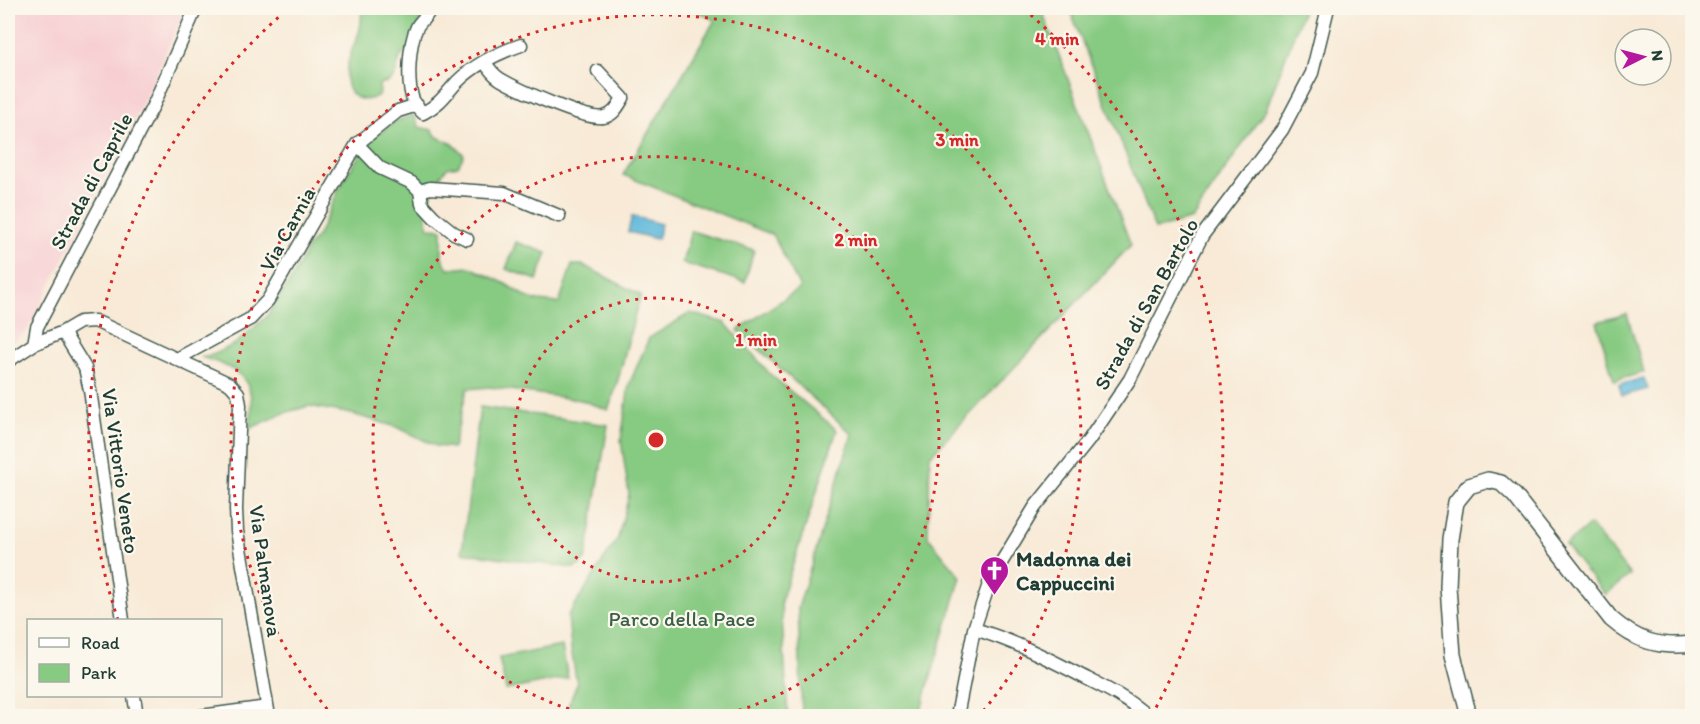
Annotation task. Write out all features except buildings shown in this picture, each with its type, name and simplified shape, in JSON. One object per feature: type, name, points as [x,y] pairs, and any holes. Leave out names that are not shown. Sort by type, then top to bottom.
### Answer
[{"type":"street","name":"Strada di Caprile","points":[[34,344],[38,327],[154,104],[196,8]]},
{"type":"street","points":[[417,105],[413,100],[411,88],[411,55],[416,30],[419,23],[430,12],[430,8]]},
{"type":"street","name":"Strada di San Bartolo","points":[[957,717],[974,629],[990,581],[1035,507],[1089,440],[1130,379],[1203,236],[1282,130],[1312,73],[1328,8]]},
{"type":"street","points":[[521,45],[492,56],[485,62],[499,79],[594,118],[602,118],[616,110],[623,98],[598,70]]},
{"type":"street","name":"Via Carnia","points":[[177,359],[250,319],[268,300],[357,144],[398,111],[417,105],[423,113],[430,109],[442,101],[457,82],[485,62]]},
{"type":"street","points":[[357,144],[380,168],[412,183],[420,191],[422,204],[434,217],[454,233],[467,238]]},
{"type":"street","points":[[420,191],[430,188],[504,193],[559,216]]},
{"type":"street","points":[[8,361],[34,344],[80,322],[95,321],[177,359]]},
{"type":"street","name":"Via Vittorio Veneto","points":[[63,332],[85,368],[90,390],[123,619]]},
{"type":"street","name":"Via Palmanova","points":[[177,359],[230,384],[238,393],[240,405],[237,531],[268,712]]},
{"type":"street","points":[[1469,717],[1453,655],[1448,587],[1450,539],[1456,502],[1469,486],[1488,480],[1501,483],[1515,496],[1611,620],[1628,634],[1652,643],[1692,644]]},
{"type":"street","points":[[974,629],[993,634],[1053,661],[1125,699],[1147,717]]},
{"type":"street","points":[[134,697],[137,717]]},
{"type":"street","points":[[201,717],[268,712]]},
{"type":"shaded area","points":[[8,8],[186,8],[135,120],[27,331],[8,345]]},
{"type":"green space","points":[[362,8],[425,8],[409,49],[401,56],[395,75],[388,82],[379,84],[380,94],[367,100],[351,93],[347,87],[346,78],[349,60],[360,29]]},
{"type":"green space","points":[[689,8],[1041,8],[1131,245],[930,456],[928,537],[961,577],[919,716],[802,716],[798,608],[852,434],[738,330],[800,288],[773,235],[623,175],[715,20]]},
{"type":"green space","points":[[1069,8],[1304,8],[1266,109],[1192,219],[1155,229]]},
{"type":"green space","points":[[414,115],[419,127],[432,130],[437,137],[453,144],[464,155],[458,166],[447,168],[430,196],[428,204],[429,228],[442,229],[442,257],[448,269],[470,267],[504,283],[526,297],[559,303],[572,265],[583,265],[641,295],[608,410],[581,400],[490,387],[467,389],[453,448],[436,446],[397,427],[352,414],[309,406],[284,413],[249,429],[251,400],[245,381],[228,367],[201,357],[215,354],[235,344],[266,317],[292,278],[308,247],[318,235],[363,145],[396,121]]},
{"type":"green space","points":[[691,231],[754,250],[745,282],[682,263]]},
{"type":"green space","points":[[516,242],[547,253],[537,280],[506,269]]},
{"type":"green space","name":"Parco della Pace","points":[[690,313],[725,323],[771,375],[837,430],[781,601],[788,716],[553,716],[566,711],[577,684],[568,616],[618,538],[629,495],[621,440],[629,385],[649,338]]},
{"type":"green space","points":[[1627,314],[1644,372],[1614,381],[1597,322]]},
{"type":"green space","points":[[480,407],[608,425],[586,558],[580,565],[573,568],[462,552]]},
{"type":"green space","points":[[1590,525],[1630,575],[1605,595],[1565,545]]},
{"type":"green space","points":[[562,646],[568,678],[506,690],[499,658]]},
{"type":"water","points":[[632,216],[661,224],[657,239],[628,232]]},
{"type":"water","points":[[1644,378],[1648,389],[1622,396],[1619,385]]},
{"type":"place","name":"Madonna dei Cappuccini","points":[[995,596]]}]
